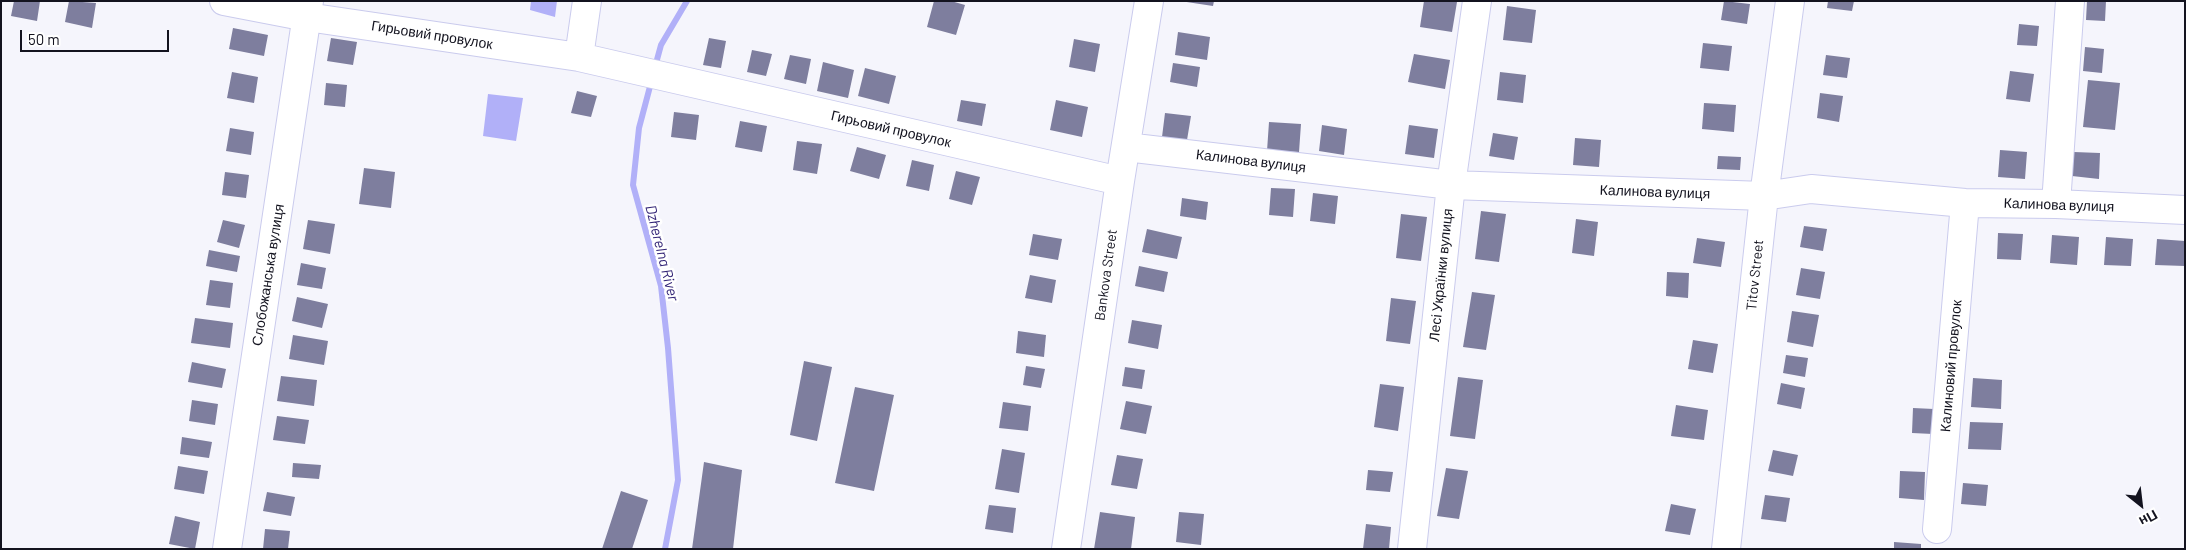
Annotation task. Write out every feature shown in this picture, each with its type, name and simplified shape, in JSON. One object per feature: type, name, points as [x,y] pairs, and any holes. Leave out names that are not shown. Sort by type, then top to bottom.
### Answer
[{"type":"street","name":"Гирьовий провулок","points":[[224,1],[308,9],[579,58],[1120,181]]},
{"type":"street","points":[[579,58],[587,1]]},
{"type":"street","name":"Bankova Street","points":[[1066,549],[1120,181],[1149,1]]},
{"type":"street","name":"Лесі Українки вулиця","points":[[1412,549],[1451,185],[1477,1]]},
{"type":"street","name":"Titov Street","points":[[1726,549],[1764,196],[1790,1]]},
{"type":"street","points":[[2056,204],[2070,1]]},
{"type":"street","name":"Слобожанська вулиця","points":[[227,549],[308,9]]},
{"type":"street","name":"Калинова вулиця","points":[[1126,147],[1451,185],[1764,196],[1811,190],[1965,203],[2056,204],[2185,210]]},
{"type":"street","name":"Калиновий провулок","points":[[1937,529],[1965,203]]},
{"type":"water","points":[[531,1],[557,1],[555,17],[530,10]]},
{"type":"water","points":[[488,94],[523,98],[516,141],[483,136]]},
{"type":"building","points":[[14,1],[40,1],[37,21],[11,16]]},
{"type":"building","points":[[69,1],[96,3],[92,28],[65,22]]},
{"type":"building","points":[[934,1],[951,1],[965,5],[956,35],[927,27]]},
{"type":"building","points":[[1180,1],[1214,1],[1213,6]]},
{"type":"building","points":[[1424,1],[1457,2],[1452,32],[1420,27]]},
{"type":"building","points":[[1724,1],[1750,4],[1747,24],[1721,20]]},
{"type":"building","points":[[1828,1],[1854,1],[1852,11],[1827,8]]},
{"type":"building","points":[[2087,1],[2106,1],[2105,21],[2086,20]]},
{"type":"building","points":[[1507,6],[1536,10],[1532,43],[1503,40]]},
{"type":"building","points":[[2019,24],[2039,26],[2037,46],[2017,45]]},
{"type":"building","points":[[233,28],[268,35],[264,56],[229,49]]},
{"type":"building","points":[[1178,32],[1210,37],[1207,60],[1175,55]]},
{"type":"building","points":[[331,38],[357,42],[353,65],[327,61]]},
{"type":"building","points":[[709,38],[726,41],[721,68],[703,65]]},
{"type":"building","points":[[1074,39],[1100,44],[1095,72],[1069,67]]},
{"type":"building","points":[[1703,43],[1732,46],[1729,71],[1700,68]]},
{"type":"building","points":[[2085,47],[2104,49],[2102,73],[2083,71]]},
{"type":"building","points":[[752,50],[772,54],[766,76],[747,72]]},
{"type":"building","points":[[1414,54],[1450,60],[1445,89],[1408,82]]},
{"type":"building","points":[[790,55],[811,59],[806,84],[784,79]]},
{"type":"building","points":[[1826,55],[1850,58],[1847,78],[1823,75]]},
{"type":"building","points":[[823,62],[854,70],[848,98],[817,91]]},
{"type":"building","points":[[1173,63],[1200,67],[1197,87],[1170,82]]},
{"type":"building","points":[[865,68],[896,76],[889,104],[858,96]]},
{"type":"building","points":[[2010,71],[2034,74],[2030,102],[2006,99]]},
{"type":"building","points":[[232,72],[258,77],[254,103],[227,98]]},
{"type":"building","points":[[1500,72],[1526,75],[1523,103],[1497,100]]},
{"type":"building","points":[[2088,80],[2120,83],[2115,130],[2083,127]]},
{"type":"building","points":[[326,83],[347,85],[345,107],[324,105]]},
{"type":"building","points":[[577,91],[597,96],[591,117],[571,113]]},
{"type":"building","points":[[1820,93],[1843,96],[1839,122],[1817,118]]},
{"type":"building","points":[[961,100],[986,104],[982,126],[957,121]]},
{"type":"building","points":[[1056,100],[1088,107],[1082,137],[1050,130]]},
{"type":"building","points":[[1704,103],[1736,105],[1734,132],[1702,129]]},
{"type":"building","points":[[674,112],[699,115],[696,140],[671,137]]},
{"type":"building","points":[[1165,113],[1191,116],[1187,140],[1162,137]]},
{"type":"building","points":[[740,121],[767,126],[762,152],[735,147]]},
{"type":"building","points":[[1269,122],[1301,124],[1299,152],[1267,151]]},
{"type":"building","points":[[1322,125],[1347,129],[1344,155],[1319,151]]},
{"type":"building","points":[[1409,125],[1438,129],[1434,158],[1405,154]]},
{"type":"building","points":[[230,128],[254,132],[251,155],[226,151]]},
{"type":"building","points":[[1493,133],[1518,137],[1514,160],[1489,156]]},
{"type":"building","points":[[1575,138],[1601,140],[1599,167],[1573,165]]},
{"type":"building","points":[[797,141],[822,144],[817,174],[793,170]]},
{"type":"building","points":[[857,147],[886,155],[879,179],[850,171]]},
{"type":"building","points":[[2000,150],[2027,152],[2025,179],[1998,177]]},
{"type":"building","points":[[2074,152],[2100,153],[2099,179],[2072,176]]},
{"type":"building","points":[[1718,156],[1741,157],[1740,170],[1717,169]]},
{"type":"building","points":[[912,160],[934,165],[929,191],[906,186]]},
{"type":"building","points":[[364,168],[395,172],[391,208],[359,204]]},
{"type":"building","points":[[956,171],[980,177],[972,205],[949,199]]},
{"type":"building","points":[[225,172],[249,175],[246,198],[222,195]]},
{"type":"building","points":[[1271,188],[1295,189],[1293,217],[1269,215]]},
{"type":"building","points":[[1313,193],[1338,196],[1335,224],[1310,221]]},
{"type":"building","points":[[1182,198],[1208,202],[1206,220],[1180,216]]},
{"type":"building","points":[[1481,211],[1506,214],[1499,262],[1475,259]]},
{"type":"building","points":[[1401,214],[1427,217],[1421,261],[1396,258]]},
{"type":"building","points":[[1576,219],[1598,222],[1594,256],[1572,253]]},
{"type":"building","points":[[223,220],[245,225],[239,248],[217,242]]},
{"type":"building","points":[[308,220],[335,224],[330,254],[303,249]]},
{"type":"building","points":[[1804,226],[1827,229],[1823,251],[1800,247]]},
{"type":"building","points":[[1147,229],[1182,237],[1177,259],[1142,252]]},
{"type":"building","points":[[1998,233],[2023,234],[2021,260],[1997,259]]},
{"type":"building","points":[[1033,234],[1062,239],[1058,260],[1029,255]]},
{"type":"building","points":[[2052,235],[2079,237],[2077,265],[2050,263]]},
{"type":"building","points":[[2106,237],[2133,239],[2131,266],[2104,265]]},
{"type":"building","points":[[1697,238],[1725,242],[1721,267],[1693,263]]},
{"type":"building","points":[[2157,239],[2185,241],[2185,266],[2155,265]]},
{"type":"building","points":[[209,250],[240,256],[237,272],[206,266]]},
{"type":"building","points":[[301,263],[326,268],[322,289],[297,285]]},
{"type":"building","points":[[1139,266],[1168,272],[1164,292],[1135,286]]},
{"type":"building","points":[[1801,268],[1825,272],[1820,299],[1796,295]]},
{"type":"building","points":[[1667,272],[1689,273],[1688,298],[1666,296]]},
{"type":"building","points":[[1030,275],[1056,280],[1052,303],[1025,298]]},
{"type":"building","points":[[210,280],[233,283],[230,308],[206,305]]},
{"type":"building","points":[[1472,292],[1495,295],[1486,350],[1463,347]]},
{"type":"building","points":[[297,297],[328,304],[322,328],[292,321]]},
{"type":"building","points":[[1391,298],[1416,301],[1410,344],[1386,341]]},
{"type":"building","points":[[1792,311],[1819,315],[1813,347],[1787,342]]},
{"type":"building","points":[[195,318],[233,323],[230,348],[191,343]]},
{"type":"building","points":[[1132,320],[1162,325],[1158,349],[1128,343]]},
{"type":"building","points":[[1018,331],[1046,335],[1044,357],[1016,353]]},
{"type":"building","points":[[293,335],[328,341],[324,365],[289,359]]},
{"type":"building","points":[[1693,340],[1718,344],[1713,373],[1688,369]]},
{"type":"building","points":[[1786,355],[1808,358],[1805,377],[1783,373]]},
{"type":"building","points":[[804,361],[832,367],[817,441],[790,435]]},
{"type":"building","points":[[192,362],[226,369],[222,388],[188,382]]},
{"type":"building","points":[[1026,366],[1045,369],[1041,388],[1023,385]]},
{"type":"building","points":[[1125,367],[1145,370],[1142,389],[1122,386]]},
{"type":"building","points":[[281,376],[317,380],[314,406],[277,401]]},
{"type":"building","points":[[1458,377],[1483,380],[1475,439],[1450,436]]},
{"type":"building","points":[[1973,378],[2002,380],[2001,409],[1971,407]]},
{"type":"building","points":[[1781,383],[1805,388],[1801,409],[1777,404]]},
{"type":"building","points":[[1380,384],[1404,387],[1398,431],[1374,427]]},
{"type":"building","points":[[855,387],[894,395],[874,491],[835,483]]},
{"type":"building","points":[[192,400],[218,404],[215,425],[189,421]]},
{"type":"building","points":[[1126,401],[1152,406],[1146,434],[1120,429]]},
{"type":"building","points":[[1003,402],[1031,406],[1028,431],[999,428]]},
{"type":"building","points":[[1676,405],[1708,410],[1704,440],[1671,436]]},
{"type":"building","points":[[1913,408],[1934,409],[1933,434],[1912,433]]},
{"type":"building","points":[[277,416],[309,420],[305,444],[273,440]]},
{"type":"building","points":[[1970,422],[2003,423],[2001,450],[1968,449]]},
{"type":"building","points":[[182,437],[212,442],[209,458],[180,454]]},
{"type":"building","points":[[1002,449],[1025,453],[1019,493],[995,489]]},
{"type":"building","points":[[1773,450],[1798,455],[1793,476],[1768,471]]},
{"type":"building","points":[[1117,455],[1143,459],[1137,489],[1111,485]]},
{"type":"building","points":[[704,462],[742,470],[733,549],[692,549]]},
{"type":"building","points":[[293,463],[321,465],[319,479],[292,477]]},
{"type":"building","points":[[178,466],[208,471],[204,494],[174,489]]},
{"type":"building","points":[[1446,468],[1468,471],[1459,519],[1437,516]]},
{"type":"building","points":[[1368,470],[1393,472],[1390,492],[1366,490]]},
{"type":"building","points":[[1900,471],[1925,472],[1924,500],[1899,498]]},
{"type":"building","points":[[1963,483],[1988,485],[1986,506],[1961,504]]},
{"type":"building","points":[[621,491],[648,500],[632,549],[602,549]]},
{"type":"building","points":[[267,492],[295,497],[291,516],[263,511]]},
{"type":"building","points":[[1765,495],[1790,498],[1786,522],[1761,519]]},
{"type":"building","points":[[1671,504],[1696,509],[1690,535],[1665,531]]},
{"type":"building","points":[[989,505],[1016,508],[1013,533],[985,529]]},
{"type":"building","points":[[1100,512],[1135,517],[1131,549],[1094,549]]},
{"type":"building","points":[[1179,512],[1204,514],[1201,545],[1176,542]]},
{"type":"building","points":[[175,516],[200,522],[195,549],[169,544]]},
{"type":"building","points":[[1366,524],[1391,527],[1389,549],[1363,549]]},
{"type":"building","points":[[265,529],[290,531],[288,549],[263,549]]},
{"type":"building","points":[[1894,542],[1921,544],[1921,549],[1894,549]]},
{"type":"waterway","name":"Dzherelna River","points":[[655,67],[661,45],[687,1]]},
{"type":"waterway","name":"Dzherelna River","points":[[652,79],[639,128],[633,185],[661,286],[668,348],[678,480],[665,549]]}]
